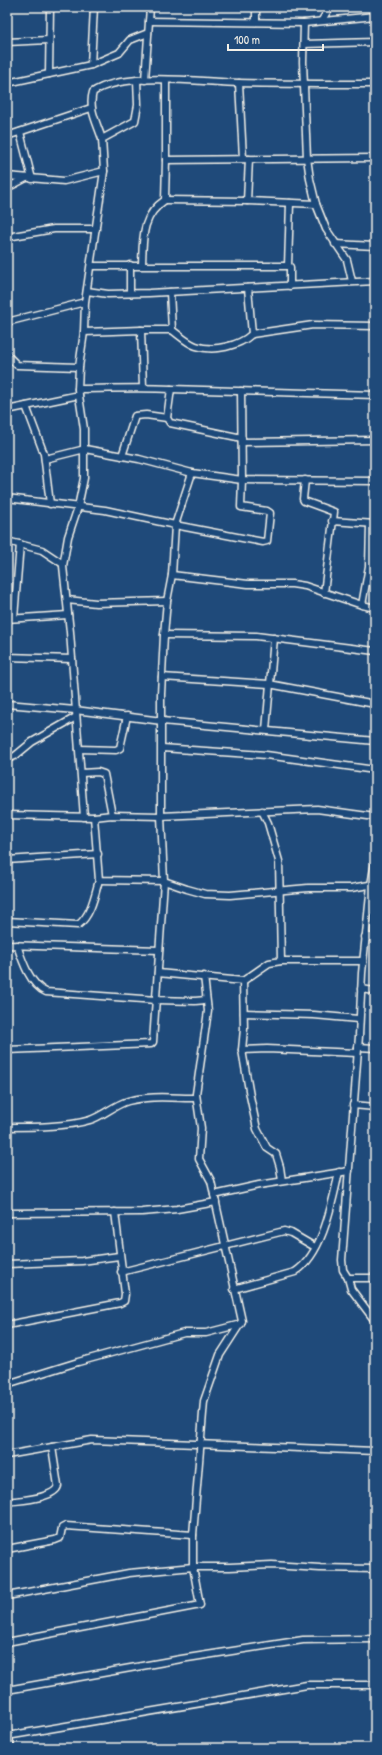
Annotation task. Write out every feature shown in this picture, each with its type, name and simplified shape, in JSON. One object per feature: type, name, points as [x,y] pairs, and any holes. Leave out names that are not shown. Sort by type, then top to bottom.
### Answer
[{"type":"street","points":[[49,74],[50,7]]},
{"type":"street","points":[[91,65],[94,7]]},
{"type":"street","points":[[145,80],[150,7]]},
{"type":"street","points":[[256,7],[256,22]]},
{"type":"street","points":[[322,20],[330,7]]},
{"type":"street","points":[[149,21],[304,23],[322,20],[375,16]]},
{"type":"street","points":[[304,23],[304,83],[307,158],[316,204],[326,229],[347,260],[352,281]]},
{"type":"street","points":[[7,83],[91,65],[119,53],[130,40],[148,33]]},
{"type":"street","points":[[7,42],[49,40]]},
{"type":"street","points":[[304,44],[375,42]]},
{"type":"street","points":[[102,139],[135,121],[138,104],[138,80]]},
{"type":"street","points":[[84,817],[63,564],[68,537],[78,507],[84,478],[84,429],[79,392],[79,367],[84,332],[85,302],[104,171],[102,139],[91,108],[93,92],[101,86],[138,80],[239,83],[375,84]]},
{"type":"street","points":[[165,200],[166,80]]},
{"type":"street","points":[[239,83],[246,158],[247,201]]},
{"type":"street","points":[[7,136],[91,108]]},
{"type":"street","points":[[20,132],[29,178]]},
{"type":"street","points":[[166,160],[246,158],[375,158]]},
{"type":"street","points":[[7,176],[64,181],[104,171]]},
{"type":"street","points":[[7,188],[29,178]]},
{"type":"street","points":[[142,265],[144,230],[147,218],[159,204],[165,200],[316,204]]},
{"type":"street","points":[[290,203],[288,266],[290,267],[290,286]]},
{"type":"street","points":[[7,237],[54,229],[96,229]]},
{"type":"street","points":[[335,244],[375,246]]},
{"type":"street","points":[[130,265],[130,293]]},
{"type":"street","points":[[91,266],[288,266]]},
{"type":"street","points":[[87,291],[108,294],[170,292],[290,286],[352,281],[375,281]]},
{"type":"street","points":[[248,288],[252,334]]},
{"type":"street","points":[[170,292],[172,330]]},
{"type":"street","points":[[7,322],[85,302]]},
{"type":"street","points":[[84,332],[172,330],[195,346],[212,348],[230,346],[246,340],[252,334],[313,325],[375,326]]},
{"type":"street","points":[[141,330],[144,387]]},
{"type":"street","points":[[7,355],[17,365],[79,367]]},
{"type":"street","points":[[7,410],[79,392],[144,387],[375,395]]},
{"type":"street","points":[[171,389],[167,418],[170,423],[242,440],[375,440]]},
{"type":"street","points":[[7,498],[105,510],[266,542],[270,513],[268,511],[241,507],[241,391]]},
{"type":"street","points":[[26,406],[42,446],[50,504]]},
{"type":"street","points":[[122,456],[135,416],[146,415],[167,418]]},
{"type":"street","points":[[45,460],[84,449],[122,456],[192,473],[242,480],[375,481]]},
{"type":"street","points":[[7,1050],[151,1044],[154,1039],[164,880],[162,816],[162,677],[164,635],[167,601],[172,575],[175,525],[192,473]]},
{"type":"street","points":[[305,480],[303,500],[333,510],[324,593]]},
{"type":"street","points":[[332,521],[373,524],[372,566],[362,605]]},
{"type":"street","points":[[7,541],[42,550],[63,564]]},
{"type":"street","points":[[14,618],[20,544]]},
{"type":"street","points":[[172,575],[248,584],[292,584],[305,586],[375,608]]},
{"type":"street","points":[[67,600],[96,603],[167,601]]},
{"type":"street","points":[[7,618],[68,615]]},
{"type":"street","points":[[164,635],[241,635],[375,651]]},
{"type":"street","points":[[266,730],[274,638]]},
{"type":"street","points":[[7,658],[72,659]]},
{"type":"street","points":[[162,677],[269,684],[375,704]]},
{"type":"street","points":[[7,704],[76,710],[162,721],[375,741]]},
{"type":"street","points":[[79,749],[116,750],[120,748],[127,716]]},
{"type":"street","points":[[7,759],[15,756],[32,742],[76,717]]},
{"type":"street","points":[[162,748],[266,755],[375,770]]},
{"type":"street","points":[[81,773],[98,772],[104,774],[112,815]]},
{"type":"street","points":[[7,815],[84,817],[112,815],[162,816],[317,809],[375,817]]},
{"type":"street","points":[[262,811],[268,823],[279,861],[281,961]]},
{"type":"street","points":[[7,921],[78,924],[83,922],[100,880],[94,817]]},
{"type":"street","points":[[7,860],[98,854]]},
{"type":"street","points":[[375,862],[365,937],[358,1019],[342,1260],[343,1270],[348,1278],[351,1289],[375,1321]]},
{"type":"street","points":[[100,880],[164,880],[187,890],[206,894],[230,895],[308,888],[351,888],[373,885]]},
{"type":"street","points":[[365,937],[375,937]]},
{"type":"street","points":[[7,945],[159,950]]},
{"type":"street","points":[[16,945],[37,986],[46,992],[156,1000],[206,1000]]},
{"type":"street","points":[[158,973],[204,976],[243,981],[269,963],[281,961],[363,961]]},
{"type":"street","points":[[7,1642],[200,1605],[193,1567],[192,1535],[204,1401],[220,1355],[241,1324],[241,1314],[234,1289],[216,1202],[209,1176],[201,1166],[198,1159],[201,1128],[196,1098],[196,1083],[208,1011],[204,976]]},
{"type":"street","points":[[243,981],[244,1013],[242,1050],[250,1096],[258,1129],[267,1148],[276,1154],[282,1181]]},
{"type":"street","points":[[361,989],[375,991]]},
{"type":"street","points":[[244,1013],[314,1014],[358,1019]]},
{"type":"street","points":[[242,1050],[357,1050],[375,1048]]},
{"type":"street","points":[[7,1127],[39,1127],[89,1121],[129,1101],[196,1098]]},
{"type":"street","points":[[353,1105],[375,1107]]},
{"type":"street","points":[[214,1195],[282,1181],[349,1171]]},
{"type":"street","points":[[234,1289],[295,1272],[303,1267],[323,1232],[339,1172]]},
{"type":"street","points":[[7,1214],[164,1210],[216,1202]]},
{"type":"street","points":[[7,1325],[124,1301],[125,1298],[115,1212]]},
{"type":"street","points":[[121,1272],[284,1231],[291,1233],[315,1247]]},
{"type":"street","points":[[7,1264],[82,1261],[119,1256]]},
{"type":"street","points":[[348,1278],[375,1278]]},
{"type":"street","points":[[7,1375],[8,1383],[184,1333],[206,1333],[241,1324]]},
{"type":"street","points":[[7,1456],[52,1446],[92,1440],[375,1451]]},
{"type":"street","points":[[7,1502],[53,1494],[58,1486],[52,1446]]},
{"type":"street","points":[[7,1549],[55,1540],[60,1538],[62,1528],[66,1526],[192,1535]]},
{"type":"street","points":[[7,1596],[129,1573],[193,1567],[272,1565],[375,1569]]},
{"type":"street","points":[[7,1690],[181,1659],[303,1640],[375,1639]]},
{"type":"street","points":[[11,1748],[7,1733],[307,1685],[375,1685]]}]
